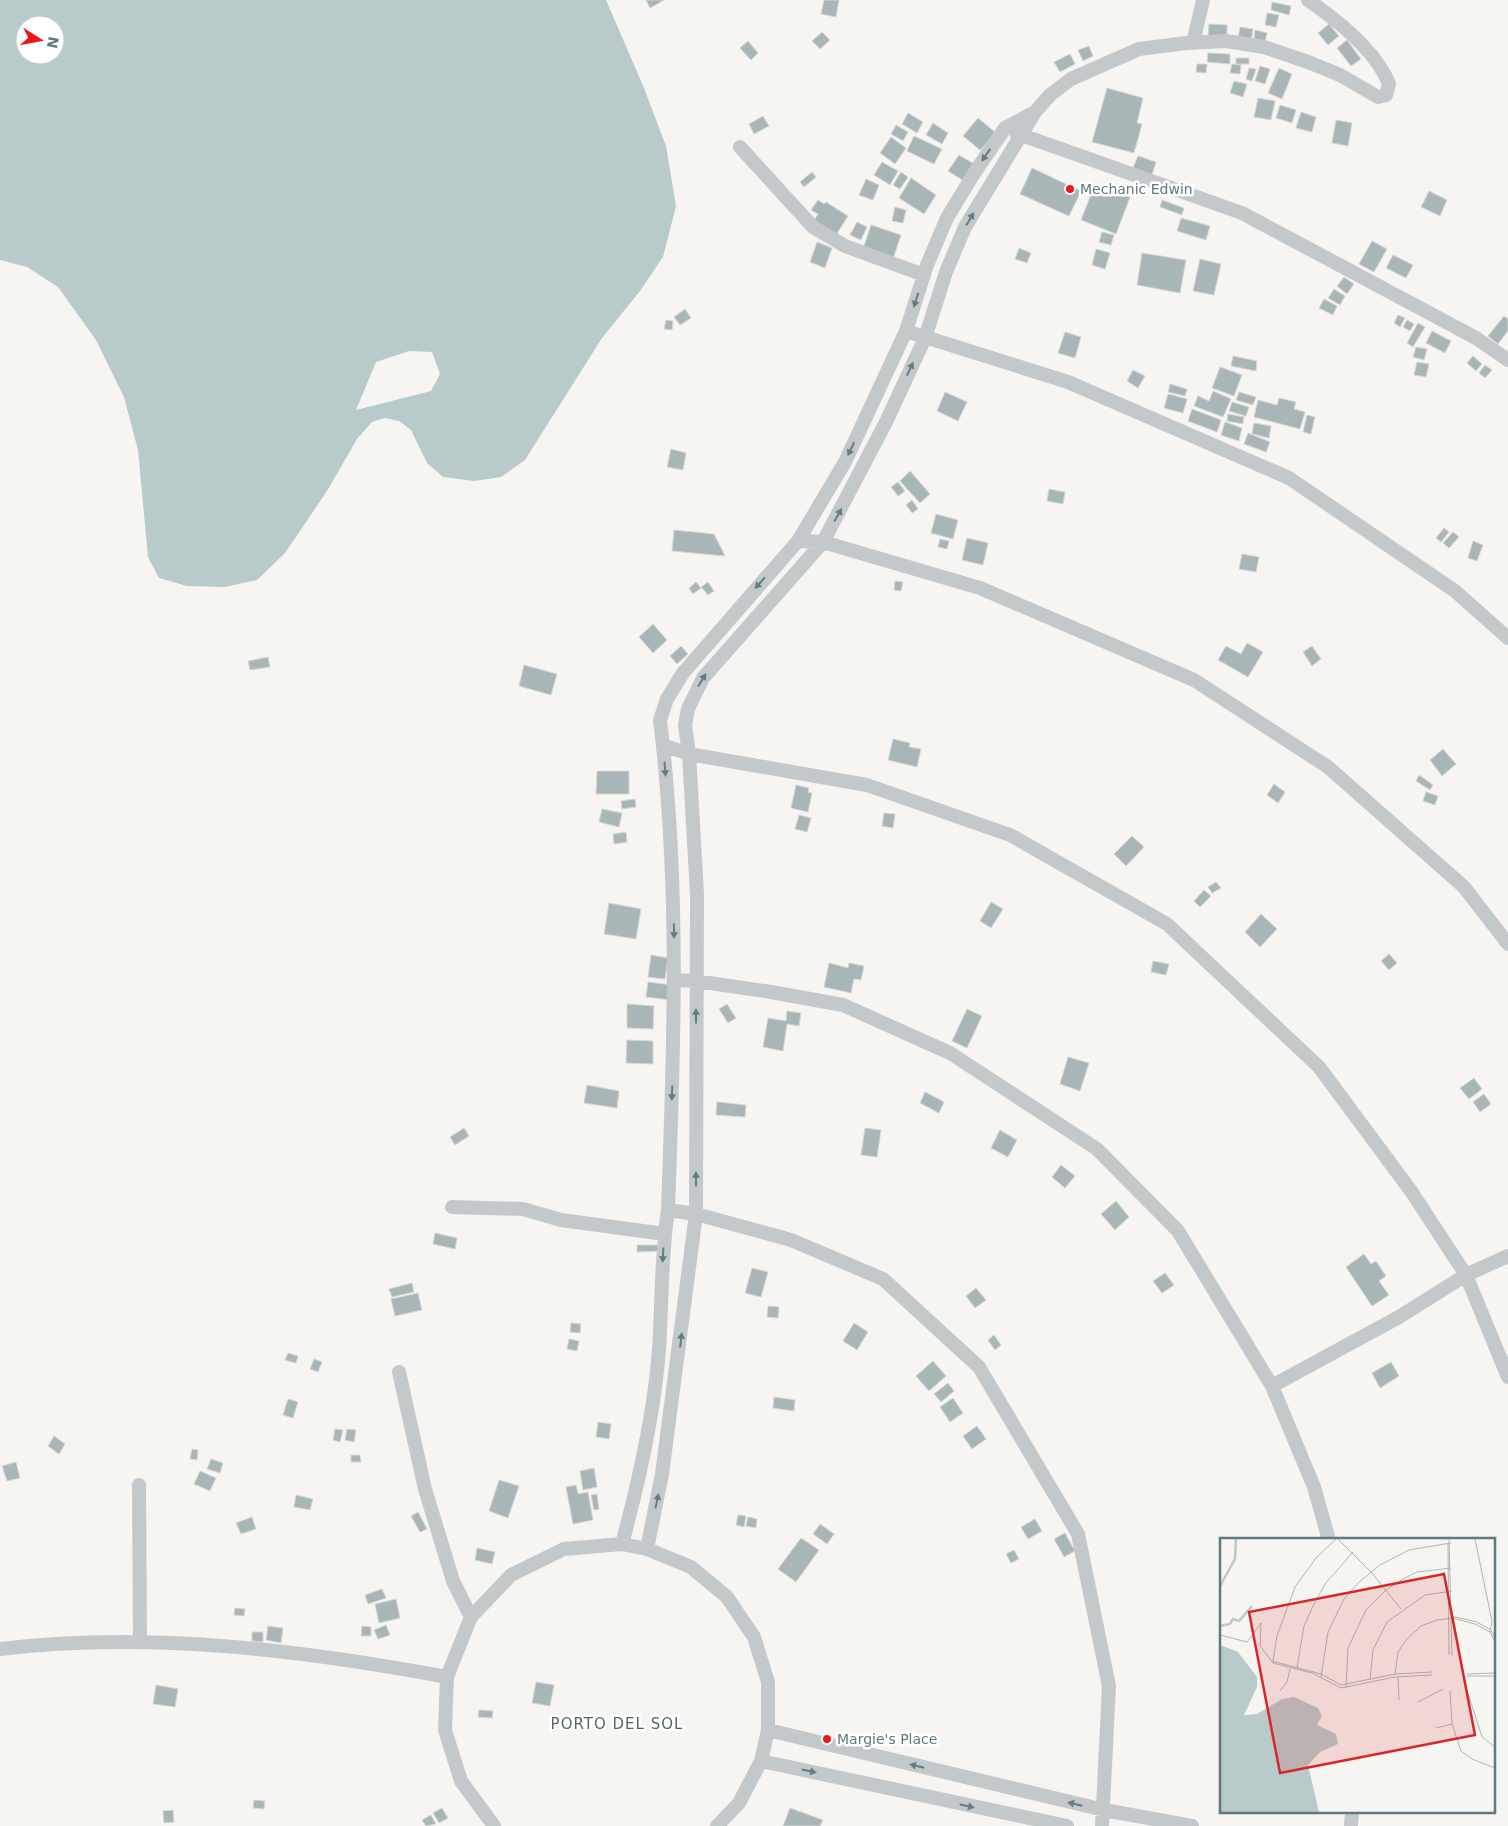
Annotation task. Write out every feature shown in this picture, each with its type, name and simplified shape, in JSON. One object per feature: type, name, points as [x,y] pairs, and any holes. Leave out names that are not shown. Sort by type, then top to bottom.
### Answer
[{"type":"street","points":[[1193,43],[1203,0]]},
{"type":"street","points":[[647,1549],[662,1474],[696,1214],[697,894],[689,754],[685,726],[688,709],[702,678],[823,542],[886,422],[924,338],[946,272],[965,227],[1035,112],[1050,96],[1071,79],[1108,61],[1139,49],[1226,41],[1264,47],[1340,75],[1378,97],[1386,95],[1389,84],[1377,64],[1346,31],[1308,0]]},
{"type":"street","points":[[622,1544],[641,1471],[658,1352],[664,1234],[668,1210],[674,980],[672,872],[664,746],[660,720],[667,699],[684,673],[798,541],[845,462],[906,331],[924,275],[947,218],[972,175],[1005,128],[1035,112]]},
{"type":"street","points":[[1005,128],[1022,136],[1242,213],[1476,338],[1508,360]]},
{"type":"street","points":[[740,146],[813,227],[846,246],[924,275]]},
{"type":"street","points":[[906,331],[1068,382],[1289,478],[1455,591],[1508,638]]},
{"type":"street","points":[[798,541],[823,542],[980,588],[1194,680],[1328,767],[1464,887],[1508,944]]},
{"type":"street","points":[[664,746],[689,754],[867,785],[1010,835],[1167,924],[1319,1067],[1411,1191],[1466,1275],[1508,1377]]},
{"type":"street","points":[[674,980],[696,981],[843,1005],[950,1054],[1097,1149],[1178,1231],[1272,1386],[1314,1487],[1329,1538]]},
{"type":"street","points":[[452,1207],[523,1209],[561,1220],[664,1234]]},
{"type":"street","points":[[668,1210],[696,1214],[791,1240],[883,1280],[979,1367],[1078,1534],[1108,1686],[1102,1826]]},
{"type":"street","points":[[1272,1386],[1399,1317],[1466,1275],[1508,1256]]},
{"type":"street","points":[[399,1372],[425,1490],[453,1581],[471,1617]]},
{"type":"street","points":[[139,1485],[140,1642]]},
{"type":"street","points":[[488,1825],[461,1781],[445,1730],[447,1677],[471,1617],[511,1575],[546,1558],[564,1550],[622,1544],[647,1549],[691,1567],[728,1597],[754,1637],[768,1682],[768,1730],[761,1761],[739,1803],[717,1826]]},
{"type":"street","points":[[0,1649],[27,1646],[140,1642],[327,1656],[447,1677]]},
{"type":"street","points":[[768,1730],[1104,1810],[1120,1820],[1192,1826]]},
{"type":"street","points":[[761,1761],[1066,1826]]},
{"type":"shaded area","points":[[0,0],[606,0],[644,88],[666,146],[676,206],[663,257],[640,291],[602,338],[525,460],[501,477],[474,481],[443,477],[427,463],[411,430],[399,421],[385,418],[372,422],[357,439],[327,491],[285,553],[257,580],[225,587],[187,586],[159,578],[148,557],[138,450],[124,397],[96,340],[58,287],[27,267],[0,260]],"holes":[[[409,351],[432,352],[440,374],[431,391],[356,410],[376,362]]]},
{"type":"building","points":[[646,0],[664,0],[650,8]]},
{"type":"building","points":[[824,0],[839,0],[836,17],[821,14]]},
{"type":"building","points":[[1272,2],[1291,6],[1289,15],[1271,10]]},
{"type":"building","points":[[1267,13],[1279,15],[1276,27],[1265,25]]},
{"type":"building","points":[[1209,24],[1227,25],[1227,37],[1208,37]]},
{"type":"building","points":[[1329,24],[1339,36],[1328,45],[1318,33]]},
{"type":"building","points":[[1240,27],[1253,29],[1251,42],[1238,39]]},
{"type":"building","points":[[1255,30],[1267,33],[1265,42],[1254,40]]},
{"type":"building","points":[[822,32],[830,40],[820,49],[812,41]]},
{"type":"building","points":[[1347,40],[1361,59],[1351,66],[1337,48]]},
{"type":"building","points":[[748,41],[758,53],[751,60],[740,48]]},
{"type":"building","points":[[1089,46],[1093,56],[1083,61],[1078,50]]},
{"type":"building","points":[[1208,53],[1230,54],[1230,64],[1207,62]]},
{"type":"building","points":[[1070,54],[1075,64],[1060,72],[1054,62]]},
{"type":"building","points":[[1236,58],[1249,58],[1249,64],[1236,64]]},
{"type":"building","points":[[1197,64],[1207,64],[1206,73],[1196,72]]},
{"type":"building","points":[[1232,64],[1241,65],[1240,74],[1230,73]]},
{"type":"building","points":[[1260,66],[1270,69],[1265,84],[1255,81]]},
{"type":"building","points":[[1249,68],[1256,69],[1252,81],[1246,79]]},
{"type":"building","points":[[1279,68],[1292,74],[1282,99],[1268,93]]},
{"type":"building","points":[[1234,81],[1247,84],[1243,97],[1230,93]]},
{"type":"building","points":[[1107,88],[1143,98],[1137,123],[1142,124],[1134,153],[1092,142]]},
{"type":"building","points":[[1258,98],[1275,101],[1271,120],[1254,117]]},
{"type":"building","points":[[1280,105],[1296,110],[1292,123],[1276,118]]},
{"type":"building","points":[[1301,112],[1316,117],[1312,132],[1296,128]]},
{"type":"building","points":[[908,113],[923,122],[917,133],[902,124]]},
{"type":"building","points":[[763,116],[769,126],[754,134],[749,124]]},
{"type":"building","points":[[978,118],[996,133],[980,150],[963,136]]},
{"type":"building","points":[[1336,120],[1352,123],[1348,146],[1332,143]]},
{"type":"building","points":[[933,123],[948,133],[942,144],[926,135]]},
{"type":"building","points":[[896,125],[908,132],[903,141],[891,134]]},
{"type":"building","points":[[914,136],[942,149],[934,164],[907,151]]},
{"type":"building","points":[[891,137],[906,148],[895,164],[880,153]]},
{"type":"building","points":[[959,155],[974,164],[964,181],[948,171]]},
{"type":"building","points":[[1138,156],[1156,162],[1152,175],[1133,168]]},
{"type":"building","points":[[882,162],[898,171],[890,185],[874,175]]},
{"type":"building","points":[[1032,168],[1081,191],[1069,216],[1020,194]]},
{"type":"building","points":[[812,172],[816,177],[804,187],[800,182]]},
{"type":"building","points":[[901,172],[908,177],[900,189],[893,185]]},
{"type":"building","points":[[911,178],[936,195],[924,214],[899,198]]},
{"type":"building","points":[[866,179],[879,185],[873,200],[859,195]]},
{"type":"building","points":[[1095,184],[1130,197],[1116,234],[1081,220]]},
{"type":"building","points":[[1429,191],[1447,200],[1440,216],[1421,207]]},
{"type":"building","points":[[818,200],[824,204],[826,202],[848,216],[836,235],[814,220],[818,214],[811,210]]},
{"type":"building","points":[[1162,200],[1184,208],[1182,215],[1160,207]]},
{"type":"building","points":[[895,207],[906,210],[903,223],[892,221]]},
{"type":"building","points":[[1181,218],[1210,226],[1206,240],[1177,231]]},
{"type":"building","points":[[857,222],[867,227],[861,240],[850,235]]},
{"type":"building","points":[[871,225],[901,235],[893,259],[863,249]]},
{"type":"building","points":[[1102,232],[1114,235],[1111,245],[1099,242]]},
{"type":"building","points":[[1372,241],[1387,249],[1374,272],[1359,264]]},
{"type":"building","points":[[817,242],[832,248],[825,268],[810,262]]},
{"type":"building","points":[[1019,248],[1031,253],[1027,263],[1015,259]]},
{"type":"building","points":[[1096,249],[1110,253],[1105,269],[1092,265]]},
{"type":"building","points":[[1142,253],[1186,260],[1180,293],[1137,285]]},
{"type":"building","points":[[1393,255],[1413,265],[1406,278],[1386,268]]},
{"type":"building","points":[[1200,259],[1221,264],[1214,295],[1193,291]]},
{"type":"building","points":[[1344,277],[1354,284],[1347,294],[1337,286]]},
{"type":"building","points":[[1334,289],[1345,296],[1340,305],[1328,298]]},
{"type":"building","points":[[1324,299],[1337,306],[1333,315],[1319,308]]},
{"type":"building","points":[[685,309],[691,318],[680,325],[674,317]]},
{"type":"building","points":[[1398,315],[1405,318],[1400,327],[1394,323]]},
{"type":"building","points":[[1504,316],[1508,319],[1508,331],[1498,344],[1488,336]]},
{"type":"building","points":[[666,320],[673,321],[672,330],[664,329]]},
{"type":"building","points":[[1407,320],[1414,324],[1410,331],[1403,327]]},
{"type":"building","points":[[1418,323],[1425,327],[1413,347],[1407,343]]},
{"type":"building","points":[[1432,331],[1451,341],[1445,353],[1426,343]]},
{"type":"building","points":[[1065,332],[1081,337],[1075,358],[1058,353]]},
{"type":"building","points":[[1416,347],[1427,349],[1424,360],[1413,357]]},
{"type":"building","points":[[1233,356],[1257,361],[1256,371],[1231,366]]},
{"type":"building","points":[[1473,356],[1482,364],[1476,371],[1467,363]]},
{"type":"building","points":[[1417,362],[1429,364],[1426,377],[1414,375]]},
{"type":"building","points":[[1485,365],[1492,370],[1485,378],[1479,373]]},
{"type":"building","points":[[1220,367],[1242,375],[1234,396],[1212,388]]},
{"type":"building","points":[[1133,370],[1145,376],[1138,388],[1127,381]]},
{"type":"building","points":[[1170,384],[1187,389],[1185,396],[1168,392]]},
{"type":"building","points":[[1213,391],[1231,399],[1223,417],[1194,406],[1198,396],[1209,401]]},
{"type":"building","points":[[945,392],[967,402],[958,421],[937,411]]},
{"type":"building","points":[[1239,392],[1256,397],[1253,405],[1236,400]]},
{"type":"building","points":[[1168,394],[1187,399],[1183,413],[1164,408]]},
{"type":"building","points":[[1279,398],[1296,402],[1294,409],[1305,412],[1300,429],[1254,417],[1258,400],[1277,405]]},
{"type":"building","points":[[1232,402],[1249,407],[1246,416],[1229,411]]},
{"type":"building","points":[[1192,409],[1221,420],[1217,432],[1188,421]]},
{"type":"building","points":[[1228,414],[1244,417],[1243,424],[1227,421]]},
{"type":"building","points":[[1307,415],[1315,417],[1311,434],[1303,432]]},
{"type":"building","points":[[1225,422],[1242,428],[1239,441],[1221,435]]},
{"type":"building","points":[[1254,423],[1271,426],[1269,438],[1252,434]]},
{"type":"building","points":[[1248,433],[1270,442],[1266,452],[1244,444]]},
{"type":"building","points":[[671,449],[686,453],[683,470],[667,467]]},
{"type":"building","points":[[910,471],[930,494],[920,503],[900,481]]},
{"type":"building","points":[[898,482],[905,491],[898,496],[891,487]]},
{"type":"building","points":[[1049,489],[1065,492],[1063,504],[1047,501]]},
{"type":"building","points":[[912,500],[918,509],[912,513],[906,505]]},
{"type":"building","points":[[936,514],[958,520],[953,539],[931,533]]},
{"type":"building","points":[[1444,528],[1449,532],[1441,542],[1436,538]]},
{"type":"building","points":[[674,530],[714,534],[725,556],[672,551]]},
{"type":"building","points":[[1453,532],[1459,537],[1449,548],[1443,543]]},
{"type":"building","points":[[967,538],[988,543],[983,565],[962,560]]},
{"type":"building","points":[[940,539],[949,541],[947,549],[938,547]]},
{"type":"building","points":[[1473,541],[1483,545],[1477,561],[1468,558]]},
{"type":"building","points":[[1242,554],[1259,557],[1256,572],[1239,569]]},
{"type":"building","points":[[895,581],[903,582],[901,591],[894,590]]},
{"type":"building","points":[[696,582],[701,588],[693,594],[689,588]]},
{"type":"building","points":[[708,582],[714,591],[708,595],[701,587]]},
{"type":"building","points":[[653,624],[667,640],[653,653],[639,637]]},
{"type":"building","points":[[1247,643],[1263,652],[1248,677],[1218,660],[1226,646],[1241,654]]},
{"type":"building","points":[[681,646],[688,654],[677,664],[670,656]]},
{"type":"building","points":[[1312,646],[1321,659],[1312,666],[1303,652]]},
{"type":"building","points":[[268,657],[270,667],[250,670],[248,661]]},
{"type":"building","points":[[524,665],[557,674],[551,695],[519,686]]},
{"type":"building","points":[[893,739],[910,743],[909,747],[921,749],[917,767],[888,760]]},
{"type":"building","points":[[1443,749],[1456,764],[1442,776],[1430,760]]},
{"type":"building","points":[[597,771],[629,771],[629,794],[596,794]]},
{"type":"building","points":[[1419,775],[1433,785],[1430,790],[1416,781]]},
{"type":"building","points":[[1274,784],[1285,792],[1278,803],[1267,795]]},
{"type":"building","points":[[796,785],[809,788],[808,792],[812,793],[808,812],[791,808]]},
{"type":"building","points":[[1426,792],[1438,796],[1435,805],[1423,801]]},
{"type":"building","points":[[635,799],[636,807],[622,809],[621,801]]},
{"type":"building","points":[[602,809],[622,813],[619,827],[599,822]]},
{"type":"building","points":[[884,813],[895,814],[893,828],[882,826]]},
{"type":"building","points":[[799,815],[811,818],[807,832],[795,829]]},
{"type":"building","points":[[626,832],[627,842],[614,844],[613,834]]},
{"type":"building","points":[[1132,836],[1144,847],[1126,866],[1114,854]]},
{"type":"building","points":[[1216,882],[1221,888],[1212,893],[1208,887]]},
{"type":"building","points":[[1204,890],[1211,896],[1200,907],[1194,901]]},
{"type":"building","points":[[991,902],[1003,909],[991,928],[980,921]]},
{"type":"building","points":[[609,903],[641,909],[636,939],[604,934]]},
{"type":"building","points":[[1261,914],[1277,929],[1260,947],[1245,932]]},
{"type":"building","points":[[1389,954],[1397,963],[1389,970],[1381,961]]},
{"type":"building","points":[[651,955],[668,958],[665,979],[648,977]]},
{"type":"building","points":[[1153,961],[1169,964],[1166,975],[1151,972]]},
{"type":"building","points":[[829,963],[848,968],[849,963],[864,966],[861,980],[854,979],[851,993],[824,987]]},
{"type":"building","points":[[648,982],[672,985],[670,1000],[646,997]]},
{"type":"building","points":[[627,1004],[654,1006],[653,1029],[627,1028]]},
{"type":"building","points":[[727,1004],[736,1018],[728,1023],[719,1009]]},
{"type":"building","points":[[967,1009],[982,1016],[967,1048],[952,1041]]},
{"type":"building","points":[[787,1011],[801,1013],[799,1026],[787,1024],[783,1051],[763,1047],[768,1018],[786,1021]]},
{"type":"building","points":[[627,1040],[653,1041],[653,1064],[626,1063]]},
{"type":"building","points":[[1068,1057],[1089,1063],[1080,1091],[1060,1084]]},
{"type":"building","points":[[1474,1078],[1482,1089],[1469,1099],[1460,1088]]},
{"type":"building","points":[[587,1085],[619,1091],[617,1108],[584,1103]]},
{"type":"building","points":[[925,1092],[944,1102],[939,1113],[920,1103]]},
{"type":"building","points":[[1484,1094],[1491,1104],[1480,1112],[1473,1102]]},
{"type":"building","points":[[717,1102],[746,1105],[745,1117],[716,1115]]},
{"type":"building","points":[[464,1128],[469,1136],[455,1145],[450,1137]]},
{"type":"building","points":[[865,1128],[881,1130],[877,1157],[861,1155]]},
{"type":"building","points":[[1000,1130],[1017,1140],[1008,1157],[991,1148]]},
{"type":"building","points":[[1061,1165],[1075,1176],[1065,1188],[1052,1177]]},
{"type":"building","points":[[1116,1201],[1129,1217],[1115,1230],[1101,1214]]},
{"type":"building","points":[[435,1233],[457,1238],[455,1249],[433,1244]]},
{"type":"building","points":[[637,1245],[659,1245],[659,1251],[637,1252]]},
{"type":"building","points":[[1364,1254],[1371,1264],[1376,1261],[1386,1276],[1379,1281],[1389,1295],[1372,1306],[1346,1267]]},
{"type":"building","points":[[752,1268],[768,1272],[761,1297],[745,1293]]},
{"type":"building","points":[[1165,1273],[1174,1285],[1162,1293],[1153,1281]]},
{"type":"building","points":[[412,1283],[414,1292],[392,1297],[389,1289]]},
{"type":"building","points":[[976,1288],[986,1300],[975,1308],[966,1296]]},
{"type":"building","points":[[418,1293],[422,1310],[395,1316],[391,1299]]},
{"type":"building","points":[[768,1306],[779,1307],[778,1318],[767,1317]]},
{"type":"building","points":[[571,1323],[581,1324],[580,1333],[570,1332]]},
{"type":"building","points":[[854,1323],[868,1332],[857,1350],[843,1341]]},
{"type":"building","points":[[994,1335],[1001,1345],[995,1350],[988,1340]]},
{"type":"building","points":[[569,1339],[579,1341],[577,1351],[567,1349]]},
{"type":"building","points":[[288,1353],[298,1356],[296,1363],[285,1360]]},
{"type":"building","points":[[314,1359],[322,1362],[318,1372],[310,1369]]},
{"type":"building","points":[[933,1361],[946,1376],[929,1391],[916,1376]]},
{"type":"building","points":[[1391,1362],[1399,1376],[1380,1388],[1372,1373]]},
{"type":"building","points":[[948,1383],[954,1391],[941,1402],[934,1394]]},
{"type":"building","points":[[774,1397],[795,1400],[794,1411],[773,1408]]},
{"type":"building","points":[[953,1398],[963,1413],[950,1422],[940,1407]]},
{"type":"building","points":[[288,1399],[298,1402],[293,1418],[283,1415]]},
{"type":"building","points":[[598,1422],[611,1424],[609,1439],[596,1437]]},
{"type":"building","points":[[977,1426],[986,1439],[972,1449],[963,1436]]},
{"type":"building","points":[[335,1429],[343,1430],[340,1442],[333,1440]]},
{"type":"building","points":[[347,1429],[356,1430],[354,1442],[345,1440]]},
{"type":"building","points":[[54,1436],[65,1444],[59,1454],[48,1446]]},
{"type":"building","points":[[192,1449],[198,1450],[197,1460],[190,1459]]},
{"type":"building","points":[[351,1455],[360,1455],[361,1462],[351,1462]]},
{"type":"building","points":[[211,1459],[223,1463],[220,1473],[207,1469]]},
{"type":"building","points":[[16,1462],[20,1478],[7,1481],[2,1466]]},
{"type":"building","points":[[594,1468],[597,1487],[583,1490],[580,1471]]},
{"type":"building","points":[[200,1471],[216,1478],[210,1491],[194,1484]]},
{"type":"building","points":[[499,1480],[519,1486],[508,1518],[489,1511]]},
{"type":"building","points":[[576,1485],[578,1494],[588,1492],[593,1520],[573,1524],[566,1487]]},
{"type":"building","points":[[597,1494],[599,1509],[594,1510],[591,1495]]},
{"type":"building","points":[[296,1495],[313,1499],[310,1510],[294,1507]]},
{"type":"building","points":[[418,1512],[427,1529],[420,1532],[411,1516]]},
{"type":"building","points":[[738,1515],[746,1516],[744,1527],[736,1525]]},
{"type":"building","points":[[252,1517],[256,1529],[241,1534],[236,1523]]},
{"type":"building","points":[[748,1517],[757,1519],[756,1528],[746,1526]]},
{"type":"building","points":[[1035,1519],[1042,1531],[1028,1539],[1021,1527]]},
{"type":"building","points":[[820,1524],[834,1534],[827,1544],[813,1534]]},
{"type":"building","points":[[1065,1533],[1075,1551],[1064,1557],[1054,1539]]},
{"type":"building","points":[[801,1538],[819,1550],[796,1582],[778,1569]]},
{"type":"building","points":[[477,1548],[495,1552],[492,1564],[475,1560]]},
{"type":"building","points":[[1014,1550],[1019,1559],[1011,1563],[1006,1554]]},
{"type":"building","points":[[382,1589],[386,1598],[368,1604],[365,1595]]},
{"type":"building","points":[[396,1599],[400,1618],[379,1623],[375,1604]]},
{"type":"building","points":[[235,1608],[245,1609],[244,1616],[234,1615]]},
{"type":"building","points":[[386,1625],[390,1635],[378,1639],[374,1630]]},
{"type":"building","points":[[268,1626],[283,1628],[281,1643],[266,1640]]},
{"type":"building","points":[[362,1626],[371,1627],[371,1636],[361,1636]]},
{"type":"building","points":[[252,1632],[263,1632],[263,1642],[252,1641]]},
{"type":"building","points":[[536,1682],[554,1685],[550,1706],[532,1703]]},
{"type":"building","points":[[156,1685],[178,1689],[175,1707],[153,1704]]},
{"type":"building","points":[[479,1710],[493,1711],[492,1718],[478,1717]]},
{"type":"building","points":[[254,1800],[265,1801],[264,1809],[253,1808]]},
{"type":"building","points":[[442,1808],[448,1818],[439,1823],[433,1813]]},
{"type":"building","points":[[790,1808],[823,1820],[820,1826],[783,1826]]},
{"type":"building","points":[[173,1810],[174,1822],[164,1823],[163,1811]]},
{"type":"building","points":[[431,1815],[436,1824],[426,1826],[422,1820]]},
{"type":"place","name":"Mechanic Edwin","points":[[1070,189]]},
{"type":"place","name":"Margie's Place","points":[[827,1739]]},
{"type":"district","name":"PORTO DEL SOL","points":[[617,1724]]}]
